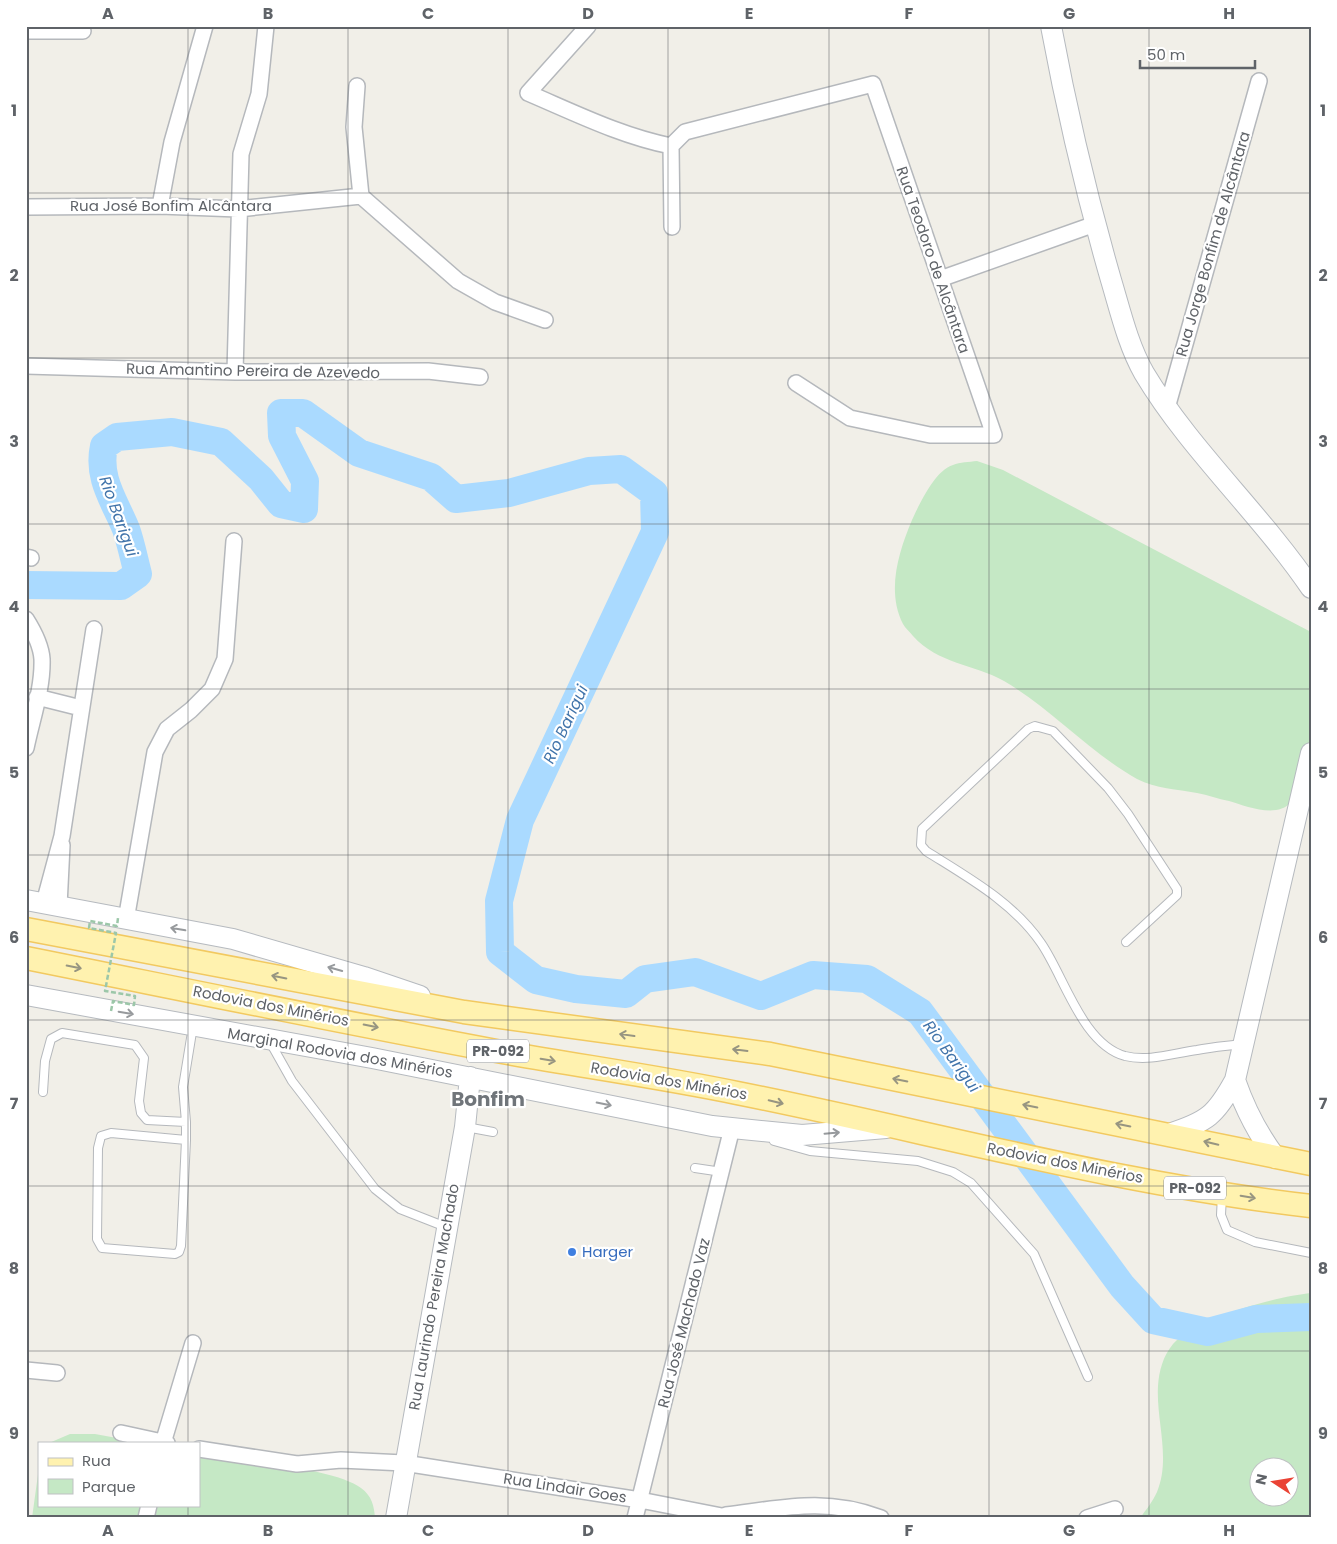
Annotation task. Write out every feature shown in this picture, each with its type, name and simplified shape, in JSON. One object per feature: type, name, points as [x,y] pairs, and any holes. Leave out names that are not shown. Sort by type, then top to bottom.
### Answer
[{"type":"main road","points":[[1051,26],[1095,224],[1125,326],[1143,371],[1167,408],[1291,558],[1311,588]]},
{"type":"main road","points":[[1169,1134],[1197,1125],[1221,1106],[1235,1080],[1311,753]]},
{"type":"main road","points":[[43,903],[233,940],[364,977],[464,1012]]},
{"type":"main road","name":"Rodovia dos Minérios","points":[[26,929],[464,1012],[770,1054],[1311,1164]]},
{"type":"main road","name":"Rodovia dos Minérios","points":[[26,958],[490,1050],[736,1093],[892,1128],[1080,1166],[1222,1193],[1311,1206]]},
{"type":"main road","name":"Marginal Rodovia dos Minérios","points":[[26,995],[470,1077],[732,1128],[802,1135],[892,1128]]},
{"type":"main road","name":"Rua Laurindo Pereira Machado","points":[[396,1518],[404,1463],[465,1127],[470,1077]]},
{"type":"main road","points":[[1235,1080],[1245,1108],[1258,1134],[1276,1158]]},
{"type":"street","points":[[160,206],[172,142],[205,26]]},
{"type":"street","points":[[235,372],[241,154],[259,94],[266,26]]},
{"type":"street","points":[[588,26],[528,93],[615,130],[646,141],[671,146],[672,226]]},
{"type":"street","points":[[26,32],[83,31]]},
{"type":"street","name":"Rua Jorge Bonfim de Alcântara","points":[[1167,408],[1258,81]]},
{"type":"street","name":"Rua Teodoro de Alcântara","points":[[671,146],[685,132],[873,84],[994,435],[930,435],[850,418],[796,383]]},
{"type":"street","points":[[357,86],[354,127],[361,196],[458,282],[495,302],[545,320]]},
{"type":"street","name":"Rua José Bonfim Alcântara","points":[[26,207],[160,206],[238,209],[361,196]]},
{"type":"street","points":[[940,279],[1095,224]]},
{"type":"street","name":"Rua Amantino Pereira de Azevedo","points":[[26,366],[235,372],[428,371],[480,377]]},
{"type":"street","points":[[122,919],[155,752],[166,729],[191,710],[212,689],[225,659],[234,541]]},
{"type":"street","points":[[26,618],[35,632],[42,658],[37,697],[26,748]]},
{"type":"street","points":[[43,903],[63,864],[62,836],[94,629]]},
{"type":"street","points":[[37,697],[82,708]]},
{"type":"street","name":"Rua José Machado Vaz","points":[[635,1518],[732,1128]]},
{"type":"street","points":[[121,1432],[164,1442],[193,1342]]},
{"type":"street","points":[[26,1370],[57,1373]]},
{"type":"street","name":"Rua Lindair Goes","points":[[200,1449],[297,1464],[341,1460],[404,1463],[640,1500],[729,1517],[811,1504],[858,1509],[881,1518]]},
{"type":"street","points":[[1087,1518],[1114,1509]]},
{"type":"lane","points":[[1126,942],[1177,895],[1178,889],[1128,814],[1108,788],[1053,731],[1035,726],[1028,729],[922,829],[921,845],[926,851],[1003,902],[1040,942],[1082,1019],[1101,1042],[1125,1056],[1158,1057],[1244,1044]]},
{"type":"lane","points":[[186,1140],[111,1133],[101,1136],[98,1148],[97,1239],[102,1248],[110,1251],[179,1252],[181,1246],[186,1140],[183,1087],[194,1026]]},
{"type":"lane","points":[[43,1092],[44,1061],[51,1039],[62,1033],[135,1045],[144,1058],[139,1101],[141,1113],[147,1120],[186,1122]]},
{"type":"lane","points":[[269,1040],[292,1081],[375,1189],[400,1209],[446,1226]]},
{"type":"lane","points":[[465,1127],[493,1132]]},
{"type":"lane","points":[[732,1128],[810,1151],[918,1161],[953,1172],[971,1183],[1034,1254],[1088,1377]]},
{"type":"lane","points":[[695,1168],[722,1172]]},
{"type":"lane","points":[[1222,1193],[1221,1215],[1228,1230],[1255,1242],[1311,1253]]},
{"type":"path","points":[[111,1011],[113,1002],[134,1005],[135,996],[105,991],[116,933],[89,928],[90,921],[117,926],[122,919]]},
{"type":"green space","points":[[977,461],[1003,470],[1311,632],[1312,720],[1310,744],[1300,786],[1291,802],[1278,810],[1261,810],[1201,794],[1159,787],[1137,779],[1103,756],[1022,692],[993,675],[945,658],[923,645],[913,636],[903,624],[895,598],[896,571],[907,532],[923,497],[940,474],[946,468],[956,464]]},
{"type":"green space","points":[[1311,1293],[1311,1518],[1140,1518],[1157,1492],[1161,1479],[1163,1453],[1158,1386],[1162,1364],[1173,1344],[1184,1334],[1218,1317],[1278,1299]]},
{"type":"green space","points":[[70,1434],[95,1434],[139,1442],[51,1442]]},
{"type":"green space","points":[[200,1452],[308,1470],[349,1481],[368,1494],[373,1505],[375,1518],[32,1518],[38,1474],[38,1506],[200,1506]]},
{"type":"waterway","name":"Rio Barigui","points":[[26,585],[121,586],[138,574],[128,534],[108,489],[103,468],[104,446],[117,437],[172,432],[221,442],[261,479],[281,504],[304,509],[305,481],[282,436],[281,413],[303,413],[359,453],[431,477],[456,499],[509,493],[589,471],[621,469],[654,493],[655,532],[520,820],[499,901],[500,952],[536,980],[576,989],[626,994],[645,979],[695,972],[761,996],[813,975],[867,979],[920,1012],[1122,1286],[1153,1320],[1208,1332],[1256,1319],[1311,1317]]},
{"type":"place","name":"Harger","points":[[572,1252]]},
{"type":"district","name":"Bonfim","points":[[488,1099]]}]
